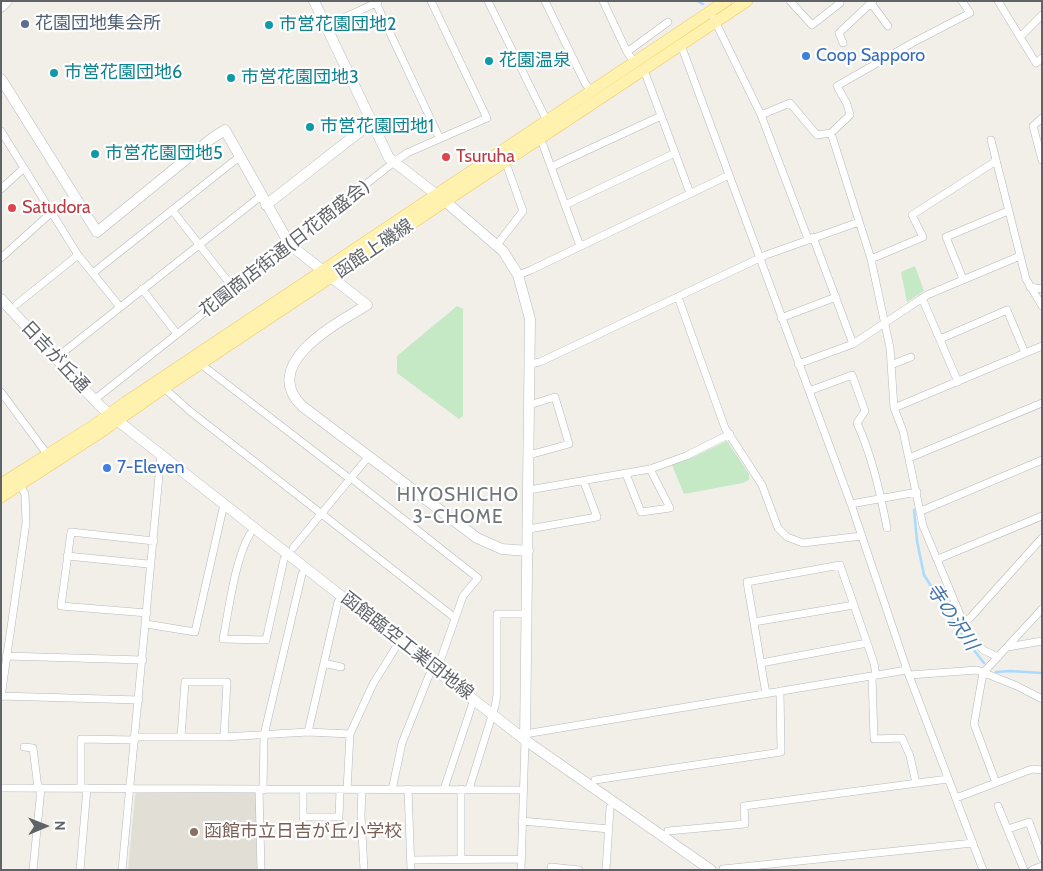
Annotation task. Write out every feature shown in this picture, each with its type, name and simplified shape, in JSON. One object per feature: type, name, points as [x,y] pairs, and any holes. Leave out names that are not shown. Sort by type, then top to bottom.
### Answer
[{"type":"main road","name":"函館上磯線","points":[[1,497],[114,417],[441,199],[681,45],[713,17],[726,1]]},
{"type":"main road","name":"函館上磯線","points":[[441,199],[547,121],[634,62],[713,17],[747,1]]},
{"type":"main road","name":"函館上磯線","points":[[1,484],[47,454],[202,365],[327,275]]},
{"type":"street","points":[[1,7],[7,1]]},
{"type":"street","points":[[314,1],[389,158],[503,251],[518,275],[530,319],[525,737],[521,870]]},
{"type":"street","name":"花園商店街通(日花商盛会)","points":[[94,400],[394,162],[407,153],[487,118],[431,1]]},
{"type":"street","points":[[488,1],[547,121]]},
{"type":"street","points":[[545,1],[590,91]]},
{"type":"street","points":[[603,1],[627,52],[634,62]]},
{"type":"street","points":[[790,1],[812,25],[840,3]]},
{"type":"street","points":[[761,115],[790,103],[817,135],[831,134],[850,115],[847,104],[837,86],[914,42],[970,13],[962,1]]},
{"type":"street","points":[[998,1],[1036,63],[1042,58]]},
{"type":"street","points":[[326,26],[376,2],[440,139]]},
{"type":"street","points":[[842,43],[839,33],[872,2],[888,26]]},
{"type":"street","points":[[1020,37],[1042,14]]},
{"type":"street","points":[[713,17],[761,115],[836,296],[853,344]]},
{"type":"street","points":[[627,52],[668,22]]},
{"type":"street","points":[[681,45],[851,504],[908,673],[983,870]]},
{"type":"street","points":[[644,70],[690,193]]},
{"type":"street","points":[[1,79],[97,232],[211,139],[225,130],[290,245],[367,305],[335,324],[301,352],[291,368],[290,383],[294,397],[302,406],[477,538],[502,549],[528,551]]},
{"type":"street","points":[[551,167],[661,116]]},
{"type":"street","points":[[1042,118],[1034,126],[1042,160]]},
{"type":"street","points":[[56,358],[199,244],[264,201],[372,122]]},
{"type":"street","points":[[1,131],[78,254],[120,306]]},
{"type":"street","points":[[831,134],[871,259],[890,348],[894,408],[903,431],[923,526],[967,631],[983,650],[998,657]]},
{"type":"street","points":[[991,140],[1026,279],[1042,306]]},
{"type":"street","points":[[543,146],[580,246]]},
{"type":"street","points":[[565,205],[675,153]]},
{"type":"street","points":[[93,273],[239,157]]},
{"type":"street","points":[[871,259],[923,238],[912,215],[996,162]]},
{"type":"street","points":[[1,189],[24,168]]},
{"type":"street","points":[[500,240],[523,211],[508,169]]},
{"type":"street","points":[[518,275],[729,175]]},
{"type":"street","points":[[1,258],[52,212],[74,197]]},
{"type":"street","points":[[172,210],[234,289]]},
{"type":"street","points":[[963,279],[946,237],[1008,211]]},
{"type":"street","points":[[530,364],[540,362],[759,258],[859,222]]},
{"type":"street","points":[[17,304],[78,254]]},
{"type":"street","points":[[798,364],[853,344],[922,298],[1020,256]]},
{"type":"street","points":[[1030,286],[1042,289]]},
{"type":"street","points":[[142,289],[174,330]]},
{"type":"street","points":[[781,318],[836,296]]},
{"type":"street","points":[[678,297],[725,428],[762,485],[775,522],[787,537],[797,542],[809,544],[861,536]]},
{"type":"street","points":[[922,298],[958,382]]},
{"type":"street","name":"日吉が丘通","points":[[1,299],[94,400],[114,417]]},
{"type":"street","points":[[940,339],[1007,310],[1025,353]]},
{"type":"street","points":[[894,408],[1042,346]]},
{"type":"street","points":[[891,365],[911,357]]},
{"type":"street","points":[[202,365],[351,478],[478,578],[463,596],[402,743],[392,790]]},
{"type":"street","points":[[809,391],[852,375],[865,411],[858,423],[868,448],[882,499],[887,528]]},
{"type":"street","points":[[164,388],[191,412],[455,618]]},
{"type":"street","points":[[1,392],[47,454]]},
{"type":"street","points":[[529,405],[555,397],[569,444],[529,454]]},
{"type":"street","points":[[909,458],[1042,403]]},
{"type":"street","name":"函館臨空工業団地線","points":[[114,417],[433,672],[474,699],[492,714],[711,870]]},
{"type":"street","points":[[529,490],[650,470],[686,456],[730,434]]},
{"type":"street","points":[[122,870],[129,788],[132,780],[161,454]]},
{"type":"street","points":[[293,548],[369,456]]},
{"type":"street","points":[[921,511],[1042,460]]},
{"type":"street","points":[[626,474],[641,512],[670,508],[650,470]]},
{"type":"street","points":[[528,529],[597,517],[584,482]]},
{"type":"street","points":[[20,485],[25,494],[26,523],[1,697],[139,700]]},
{"type":"street","points":[[851,504],[917,492]]},
{"type":"street","points":[[146,624],[195,632],[224,504]]},
{"type":"street","points":[[938,559],[1042,516]]},
{"type":"street","points":[[147,613],[61,606],[71,532],[154,541]]},
{"type":"street","points":[[250,534],[237,573],[223,639],[266,640],[284,559]]},
{"type":"street","points":[[963,622],[970,618],[1042,538]]},
{"type":"street","points":[[67,556],[148,564]]},
{"type":"street","points":[[766,694],[747,582],[840,566],[867,643],[874,676],[874,739],[902,738],[910,756],[916,784]]},
{"type":"street","points":[[261,870],[261,790],[264,735],[302,574]]},
{"type":"street","points":[[308,732],[338,602]]},
{"type":"street","points":[[754,622],[854,605]]},
{"type":"street","points":[[996,782],[974,724],[983,673],[1042,610]]},
{"type":"street","points":[[461,860],[465,789],[497,695],[497,614],[527,614]]},
{"type":"street","points":[[1008,647],[1042,641]]},
{"type":"street","points":[[761,663],[867,643]]},
{"type":"street","points":[[303,790],[303,817],[339,817],[350,734],[372,684],[396,647]]},
{"type":"street","points":[[6,656],[143,660]]},
{"type":"street","points":[[324,663],[341,667]]},
{"type":"street","points":[[525,737],[780,691],[874,676],[908,673],[977,670],[1017,686],[1042,699]]},
{"type":"street","points":[[181,737],[185,682],[228,682],[224,737]]},
{"type":"street","points":[[595,780],[781,752],[780,691]]},
{"type":"street","points":[[444,789],[474,699]]},
{"type":"street","points":[[80,870],[84,788],[81,739],[224,737],[308,732],[350,734]]},
{"type":"street","points":[[24,747],[33,748],[40,788],[33,870]]},
{"type":"street","points":[[956,798],[1032,769],[1042,770]]},
{"type":"street","points":[[668,832],[746,824],[744,806],[948,779]]},
{"type":"street","points":[[1,788],[522,790]]},
{"type":"street","points":[[408,789],[411,870]]},
{"type":"street","points":[[362,790],[361,815],[364,870]]},
{"type":"street","points":[[998,806],[1024,870]]},
{"type":"street","points":[[606,870],[610,808]]},
{"type":"street","points":[[522,820],[609,829]]},
{"type":"street","points":[[1008,829],[1029,822],[1042,858]]},
{"type":"street","points":[[723,869],[972,843]]},
{"type":"street","points":[[411,860],[521,859]]},
{"type":"street","points":[[1032,870],[1042,866]]},
{"type":"street","points":[[551,868],[579,870]]},
{"type":"shaded area","name":"函館市立日吉が丘小学校","points":[[136,793],[256,794],[257,870],[128,870]]},
{"type":"green space","points":[[915,266],[924,291],[907,302],[901,272]]},
{"type":"green space","points":[[457,306],[463,309],[463,416],[459,419],[397,373],[397,356]]},
{"type":"green space","points":[[727,441],[749,474],[749,480],[743,483],[684,494],[672,465]]},
{"type":"waterway","name":"寺の沢川","points":[[697,1],[703,4]]},
{"type":"waterway","name":"寺の沢川","points":[[914,510],[917,541],[924,575],[960,632],[984,663]]},
{"type":"waterway","name":"寺の沢川","points":[[996,672],[1042,673]]},
{"type":"place","name":"花園団地集会所","points":[[25,24]]},
{"type":"place","name":"市営花園団地2","points":[[269,25]]},
{"type":"place","name":"Coop Sapporo","points":[[806,56]]},
{"type":"place","name":"花園温泉","points":[[489,61]]},
{"type":"place","name":"市営花園団地6","points":[[54,73]]},
{"type":"place","name":"市営花園団地3","points":[[231,78]]},
{"type":"place","name":"市営花園団地1","points":[[310,127]]},
{"type":"place","name":"市営花園団地5","points":[[95,154]]},
{"type":"place","name":"Tsuruha","points":[[446,157]]},
{"type":"place","name":"Satudora","points":[[12,208]]},
{"type":"place","name":"7-Eleven","points":[[107,468]]},
{"type":"place","name":"函館市立日吉が丘小学校","points":[[194,832]]},
{"type":"district","name":"HIYOSHICHO 3-CHOME","points":[[458,506]]}]
